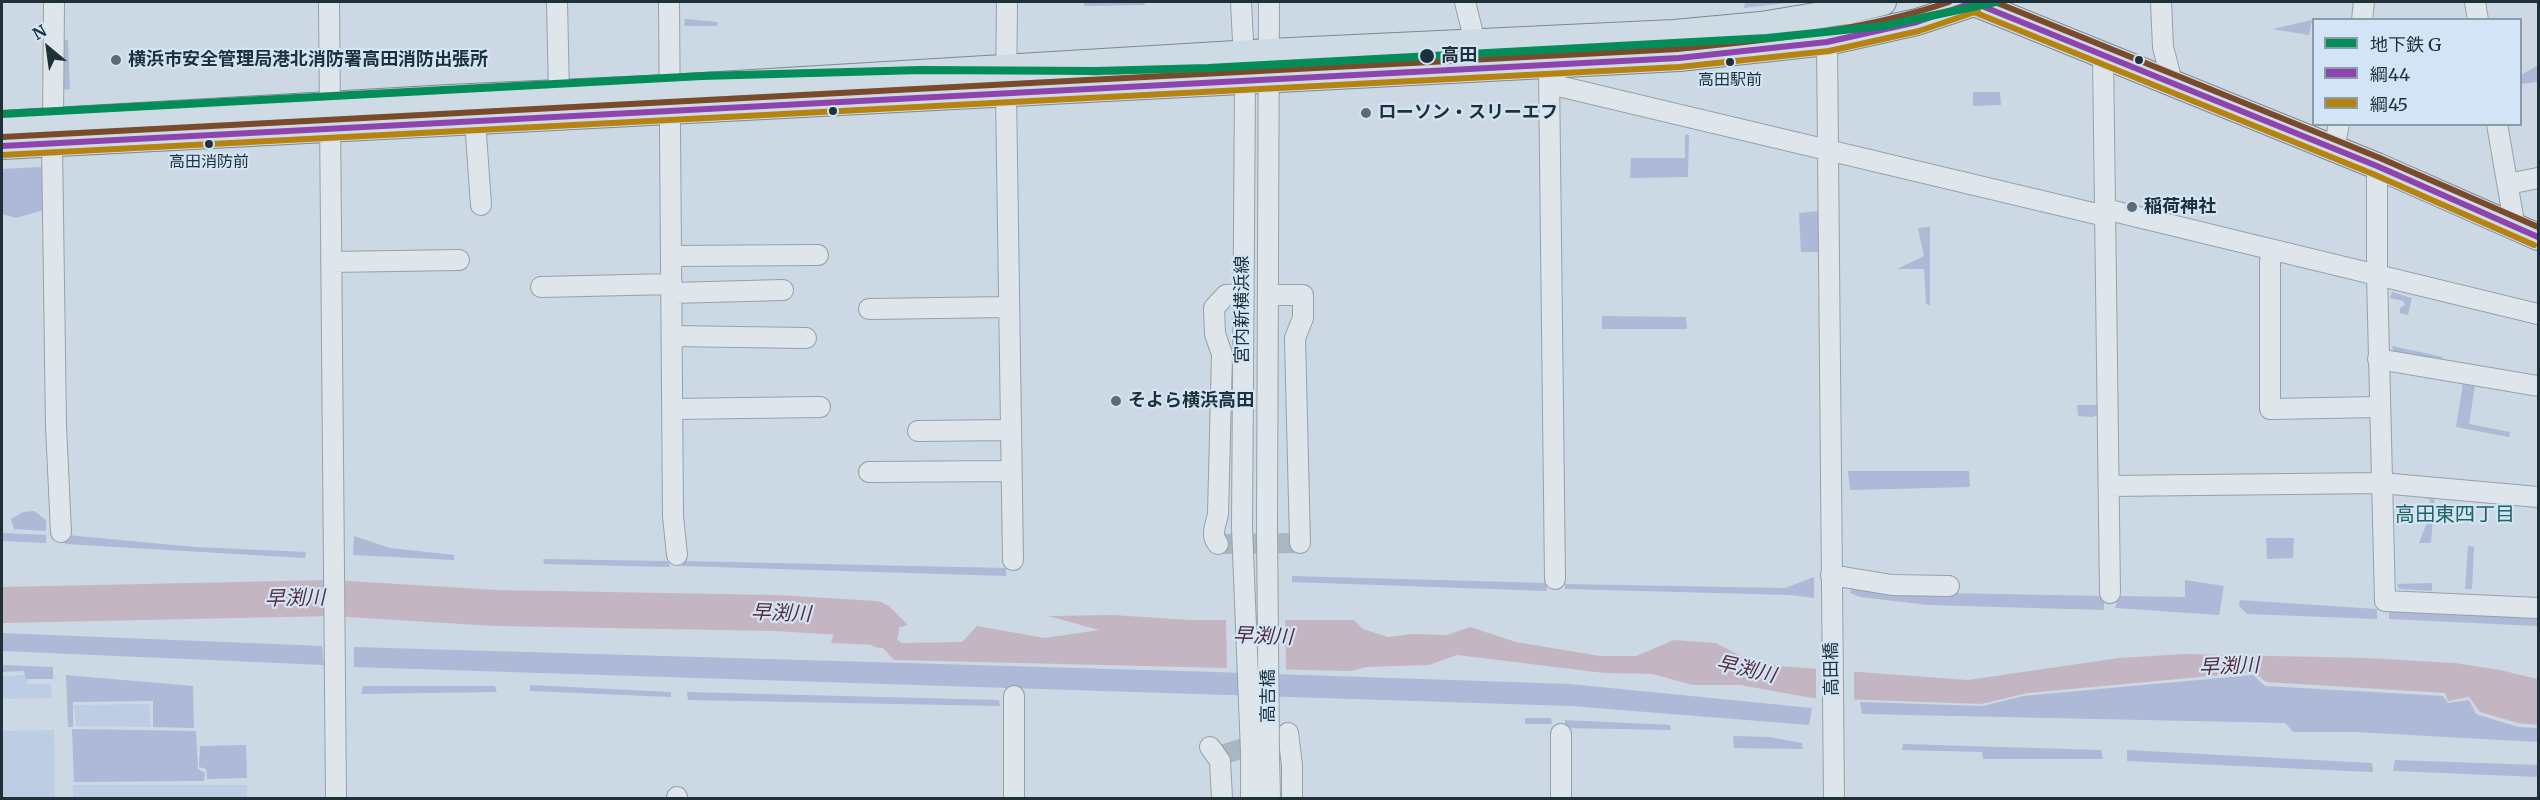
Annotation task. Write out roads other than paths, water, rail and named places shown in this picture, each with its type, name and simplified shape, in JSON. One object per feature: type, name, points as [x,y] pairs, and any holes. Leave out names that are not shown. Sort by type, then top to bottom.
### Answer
[{"type":"main road","points":[[1006,81],[1269,52],[1674,33],[1761,25],[1846,11],[1883,2]]},
{"type":"main road","points":[[330,117],[475,120],[670,99],[1006,81],[1257,80],[1550,74],[1827,42],[1917,22],[1975,2],[2172,82],[2337,136],[2377,166],[2538,237]]},
{"type":"main road","points":[[2,124],[52,132],[330,117],[559,94],[670,99]]},
{"type":"main road","points":[[2,146],[52,132]]},
{"type":"street","points":[[54,2],[52,132],[56,426],[61,532]]},
{"type":"street","points":[[329,2],[336,798]]},
{"type":"street","points":[[557,2],[559,94]]},
{"type":"street","points":[[669,2],[673,516],[677,555]]},
{"type":"street","points":[[1007,2],[1010,471],[1013,560]]},
{"type":"street","name":"宮内新横浜線","points":[[1241,2],[1244,55],[1257,80],[1269,295],[1267,526]]},
{"type":"street","name":"宮内新横浜線","points":[[1269,2],[1269,52],[1257,80],[1244,294],[1242,527],[1260,755],[1270,798]]},
{"type":"street","points":[[1465,2],[1475,42]]},
{"type":"street","points":[[2161,2],[2163,47],[2172,82]]},
{"type":"street","points":[[2362,18],[2364,2]]},
{"type":"street","points":[[2475,2],[2478,18]]},
{"type":"street","name":"高田橋","points":[[1827,42],[1826,150],[1834,798]]},
{"type":"street","points":[[2103,54],[2110,593]]},
{"type":"street","points":[[1555,579],[1550,74],[1826,150],[2378,281],[2538,326]]},
{"type":"street","points":[[475,120],[481,205]]},
{"type":"street","points":[[2497,126],[2515,228]]},
{"type":"street","points":[[2377,166],[2378,359],[2385,601],[2538,609]]},
{"type":"street","points":[[2508,184],[2538,178]]},
{"type":"street","points":[[2106,215],[2270,260],[2538,314]]},
{"type":"street","points":[[672,256],[818,255]]},
{"type":"street","points":[[331,262],[459,260]]},
{"type":"street","points":[[2270,260],[2270,409],[2379,407]]},
{"type":"street","points":[[542,287],[783,290]]},
{"type":"street","points":[[1218,544],[1214,531],[1218,514],[1222,354],[1215,334],[1214,308],[1226,295],[1244,294]]},
{"type":"street","points":[[1269,295],[1303,295],[1303,318],[1295,338],[1300,543]]},
{"type":"street","points":[[869,309],[1009,307]]},
{"type":"street","points":[[672,336],[806,338]]},
{"type":"street","points":[[2378,359],[2538,386]]},
{"type":"street","points":[[673,409],[820,406]]},
{"type":"street","points":[[918,431],[1010,430]]},
{"type":"street","points":[[869,472],[1010,471]]},
{"type":"street","points":[[2109,486],[2381,483],[2538,497]]},
{"type":"street","name":"高吉橋","points":[[1260,755],[1267,526]]},
{"type":"street","points":[[1831,575],[1892,585],[1949,586]]},
{"type":"street","points":[[1014,696],[1014,798]]},
{"type":"street","points":[[1288,734],[1292,765],[1292,798]]},
{"type":"street","points":[[1561,734],[1561,798]]},
{"type":"street","points":[[1218,754],[1222,798]]},
{"type":"street","name":"宮内新横浜線","points":[[1251,798],[1260,755]]},
{"type":"water","points":[[888,605],[908,625],[890,630],[901,643],[962,642],[977,626],[1045,638],[1099,630],[1048,616],[1113,615],[1190,620],[1354,620],[1363,629],[1388,637],[1412,634],[1447,635],[1470,627],[1516,642],[1600,656],[1636,656],[1674,640],[1716,643],[1748,660],[1779,666],[1968,680],[2119,658],[2184,654],[2366,658],[2455,663],[2538,679],[2538,725],[2518,723],[2480,712],[2469,697],[2448,701],[2445,693],[2266,682],[2254,672],[2028,693],[1981,704],[1812,698],[1740,685],[1693,685],[1652,674],[1604,673],[1457,655],[1429,665],[1366,667],[1351,671],[894,660],[880,645],[831,643],[841,607]]},
{"type":"waterway","name":"早渕川","points":[[2,605],[331,598],[496,608],[776,613],[875,619],[881,630]]},
{"type":"tunnel","points":[[1218,544],[1300,543]]},
{"type":"tunnel","points":[[1225,754],[1265,741]]},
{"type":"metro line","name":"G","points":[[2,114],[702,76],[921,70],[1096,71],[1208,68],[1767,38],[1883,26],[1996,2]]},
{"type":"place","name":"高田","points":[[1427,56]]},
{"type":"place","name":"横浜市安全管理局港北消防署高田消防出張所","points":[[116,60]]},
{"type":"place","name":"高田駅前","points":[[1730,62]]},
{"type":"place","name":"ローソン・スリーエフ","points":[[1366,113]]},
{"type":"place","name":"高田消防前","points":[[209,144]]},
{"type":"place","name":"稲荷神社","points":[[2132,207]]},
{"type":"place","name":"そよら横浜高田","points":[[1116,401]]},
{"type":"district","name":"高田東四丁目","points":[[2455,515]]}]
